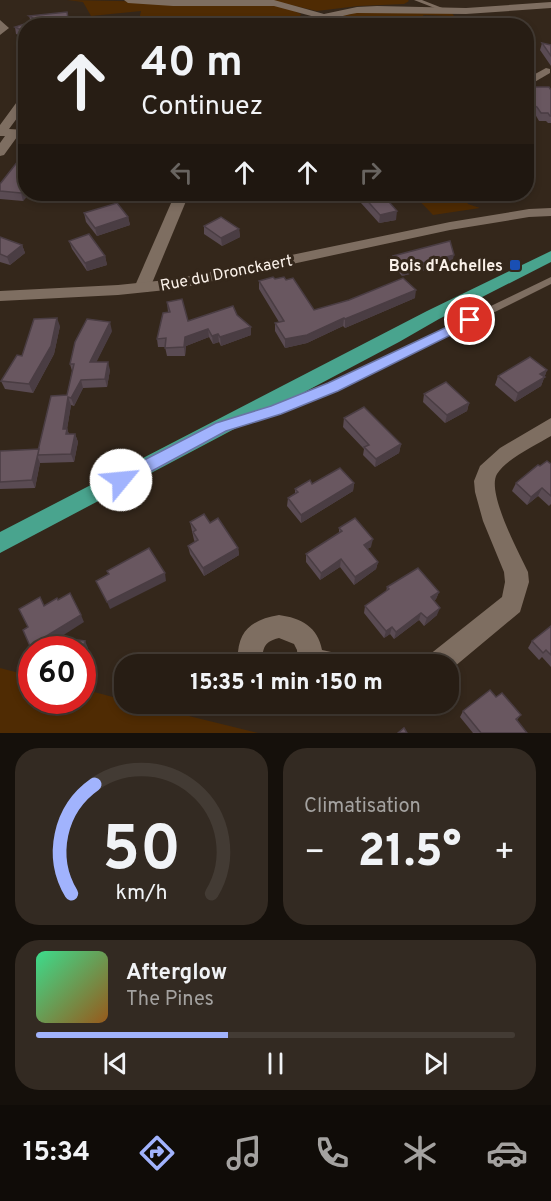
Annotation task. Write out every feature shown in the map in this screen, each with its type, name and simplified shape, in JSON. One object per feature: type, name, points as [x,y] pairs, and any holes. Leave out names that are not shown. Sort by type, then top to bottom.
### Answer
[{"type":"main road","points":[[0,543],[393,338],[432,315],[551,256]]},
{"type":"main road","points":[[393,338],[439,320],[551,267]]},
{"type":"street","points":[[128,0],[164,3],[274,3],[321,16]]},
{"type":"street","points":[[414,4],[439,5]]},
{"type":"street","points":[[318,18],[357,8],[414,4],[482,9],[551,5]]},
{"type":"street","points":[[0,23],[4,28],[0,32]]},
{"type":"street","points":[[534,79],[546,71]]},
{"type":"street","points":[[0,132],[18,108]]},
{"type":"street","points":[[0,132],[18,134]]},
{"type":"street","points":[[0,152],[18,136]]},
{"type":"street","points":[[142,288],[179,201]]},
{"type":"street","name":"Rue du Dronckaert","points":[[450,226],[516,208],[551,204]]},
{"type":"street","name":"Rue du Dronckaert","points":[[0,296],[142,288],[208,278],[450,226],[530,213],[551,212]]},
{"type":"street","points":[[450,654],[512,604],[517,588],[516,572],[485,495],[484,477],[494,464],[551,426]]},
{"type":"street","points":[[249,654],[252,642],[258,634],[275,626],[284,626],[301,635],[307,643],[309,654]]},
{"type":"lane","points":[[221,427],[275,411],[340,384],[551,280]]},
{"type":"shaded area","points":[[67,0],[270,4],[301,14],[299,18],[168,16],[166,18],[140,18],[141,11],[91,16],[83,2]]},
{"type":"shaded area","points":[[174,0],[409,1],[404,4],[317,11],[273,1]]},
{"type":"shaded area","points":[[343,12],[452,13],[454,16],[423,15],[425,18],[324,18]]},
{"type":"shaded area","points":[[420,201],[466,201],[468,204],[480,208],[433,215]]},
{"type":"shaded area","points":[[0,668],[18,673],[18,714],[96,714],[96,692],[114,697],[114,714],[181,714],[258,733],[0,733]]},
{"type":"building","points":[[67,12],[68,18],[33,18],[29,16]]},
{"type":"building","points":[[542,43],[551,45],[551,56]]},
{"type":"building","points":[[534,87],[549,87],[551,116],[548,113],[541,113],[534,106]]},
{"type":"building","points":[[18,161],[18,193],[0,191],[0,184]]},
{"type":"building","points":[[367,201],[388,201],[397,211],[380,215]]},
{"type":"building","points":[[117,203],[128,217],[95,228],[84,213]]},
{"type":"building","points":[[221,217],[239,229],[221,238],[204,226]]},
{"type":"building","points":[[89,234],[105,256],[85,263],[69,241]]},
{"type":"building","points":[[0,237],[22,245],[7,257],[0,254]]},
{"type":"building","points":[[450,241],[454,255],[403,268],[393,256]]},
{"type":"building","points":[[273,277],[275,279],[284,277],[286,280],[293,278],[314,310],[349,300],[403,278],[416,290],[307,335],[285,339],[275,323],[284,321],[259,281]]},
{"type":"building","points":[[182,299],[188,321],[233,306],[237,315],[251,327],[220,337],[218,334],[212,336],[208,329],[185,337],[184,347],[165,348],[166,338],[157,339],[163,313],[170,312],[167,302]]},
{"type":"building","points":[[57,318],[51,346],[29,384],[1,381],[17,355],[22,356],[34,319]]},
{"type":"building","points":[[87,319],[110,322],[90,362],[108,362],[105,379],[81,380],[71,398],[68,397],[63,429],[67,429],[66,434],[75,434],[71,454],[37,455],[51,396],[67,395],[74,364],[70,364],[75,342]]},
{"type":"building","points":[[530,357],[547,370],[540,374],[545,377],[518,393],[498,376]]},
{"type":"building","points":[[446,382],[469,403],[447,415],[424,394]]},
{"type":"building","points":[[364,407],[401,444],[376,459],[364,447],[369,445],[344,418]]},
{"type":"building","points":[[39,449],[32,480],[0,482],[0,451]]},
{"type":"building","points":[[547,461],[551,464],[551,496],[542,488],[531,497],[516,483],[538,465]]},
{"type":"building","points":[[340,468],[354,483],[301,515],[288,498],[298,492],[295,489],[310,480],[312,484]]},
{"type":"building","points":[[204,514],[210,523],[218,518],[238,548],[203,568],[188,546],[198,540],[193,532],[196,530],[190,522]]},
{"type":"building","points":[[355,518],[373,539],[364,545],[378,562],[355,577],[341,559],[321,573],[306,554],[342,531],[339,528]]},
{"type":"building","points":[[149,548],[165,573],[107,602],[96,581],[109,574],[107,571]]},
{"type":"building","points":[[418,568],[439,592],[431,597],[440,608],[427,618],[421,613],[396,632],[392,627],[386,631],[365,606],[389,589],[387,587]]},
{"type":"building","points":[[70,593],[81,615],[46,636],[26,636],[23,630],[28,627],[19,609],[40,597],[44,606],[57,598],[58,600]]},
{"type":"building","points":[[551,626],[551,655],[546,650],[543,653],[532,641]]},
{"type":"building","points":[[490,690],[496,697],[502,693],[521,715],[516,719],[527,733],[481,733],[463,711]]},
{"type":"place","name":"Bois d'Achelles","points":[[515,265]]},
{"type":"route","points":[[121,480],[221,427],[275,411],[333,387],[470,320]]}]
